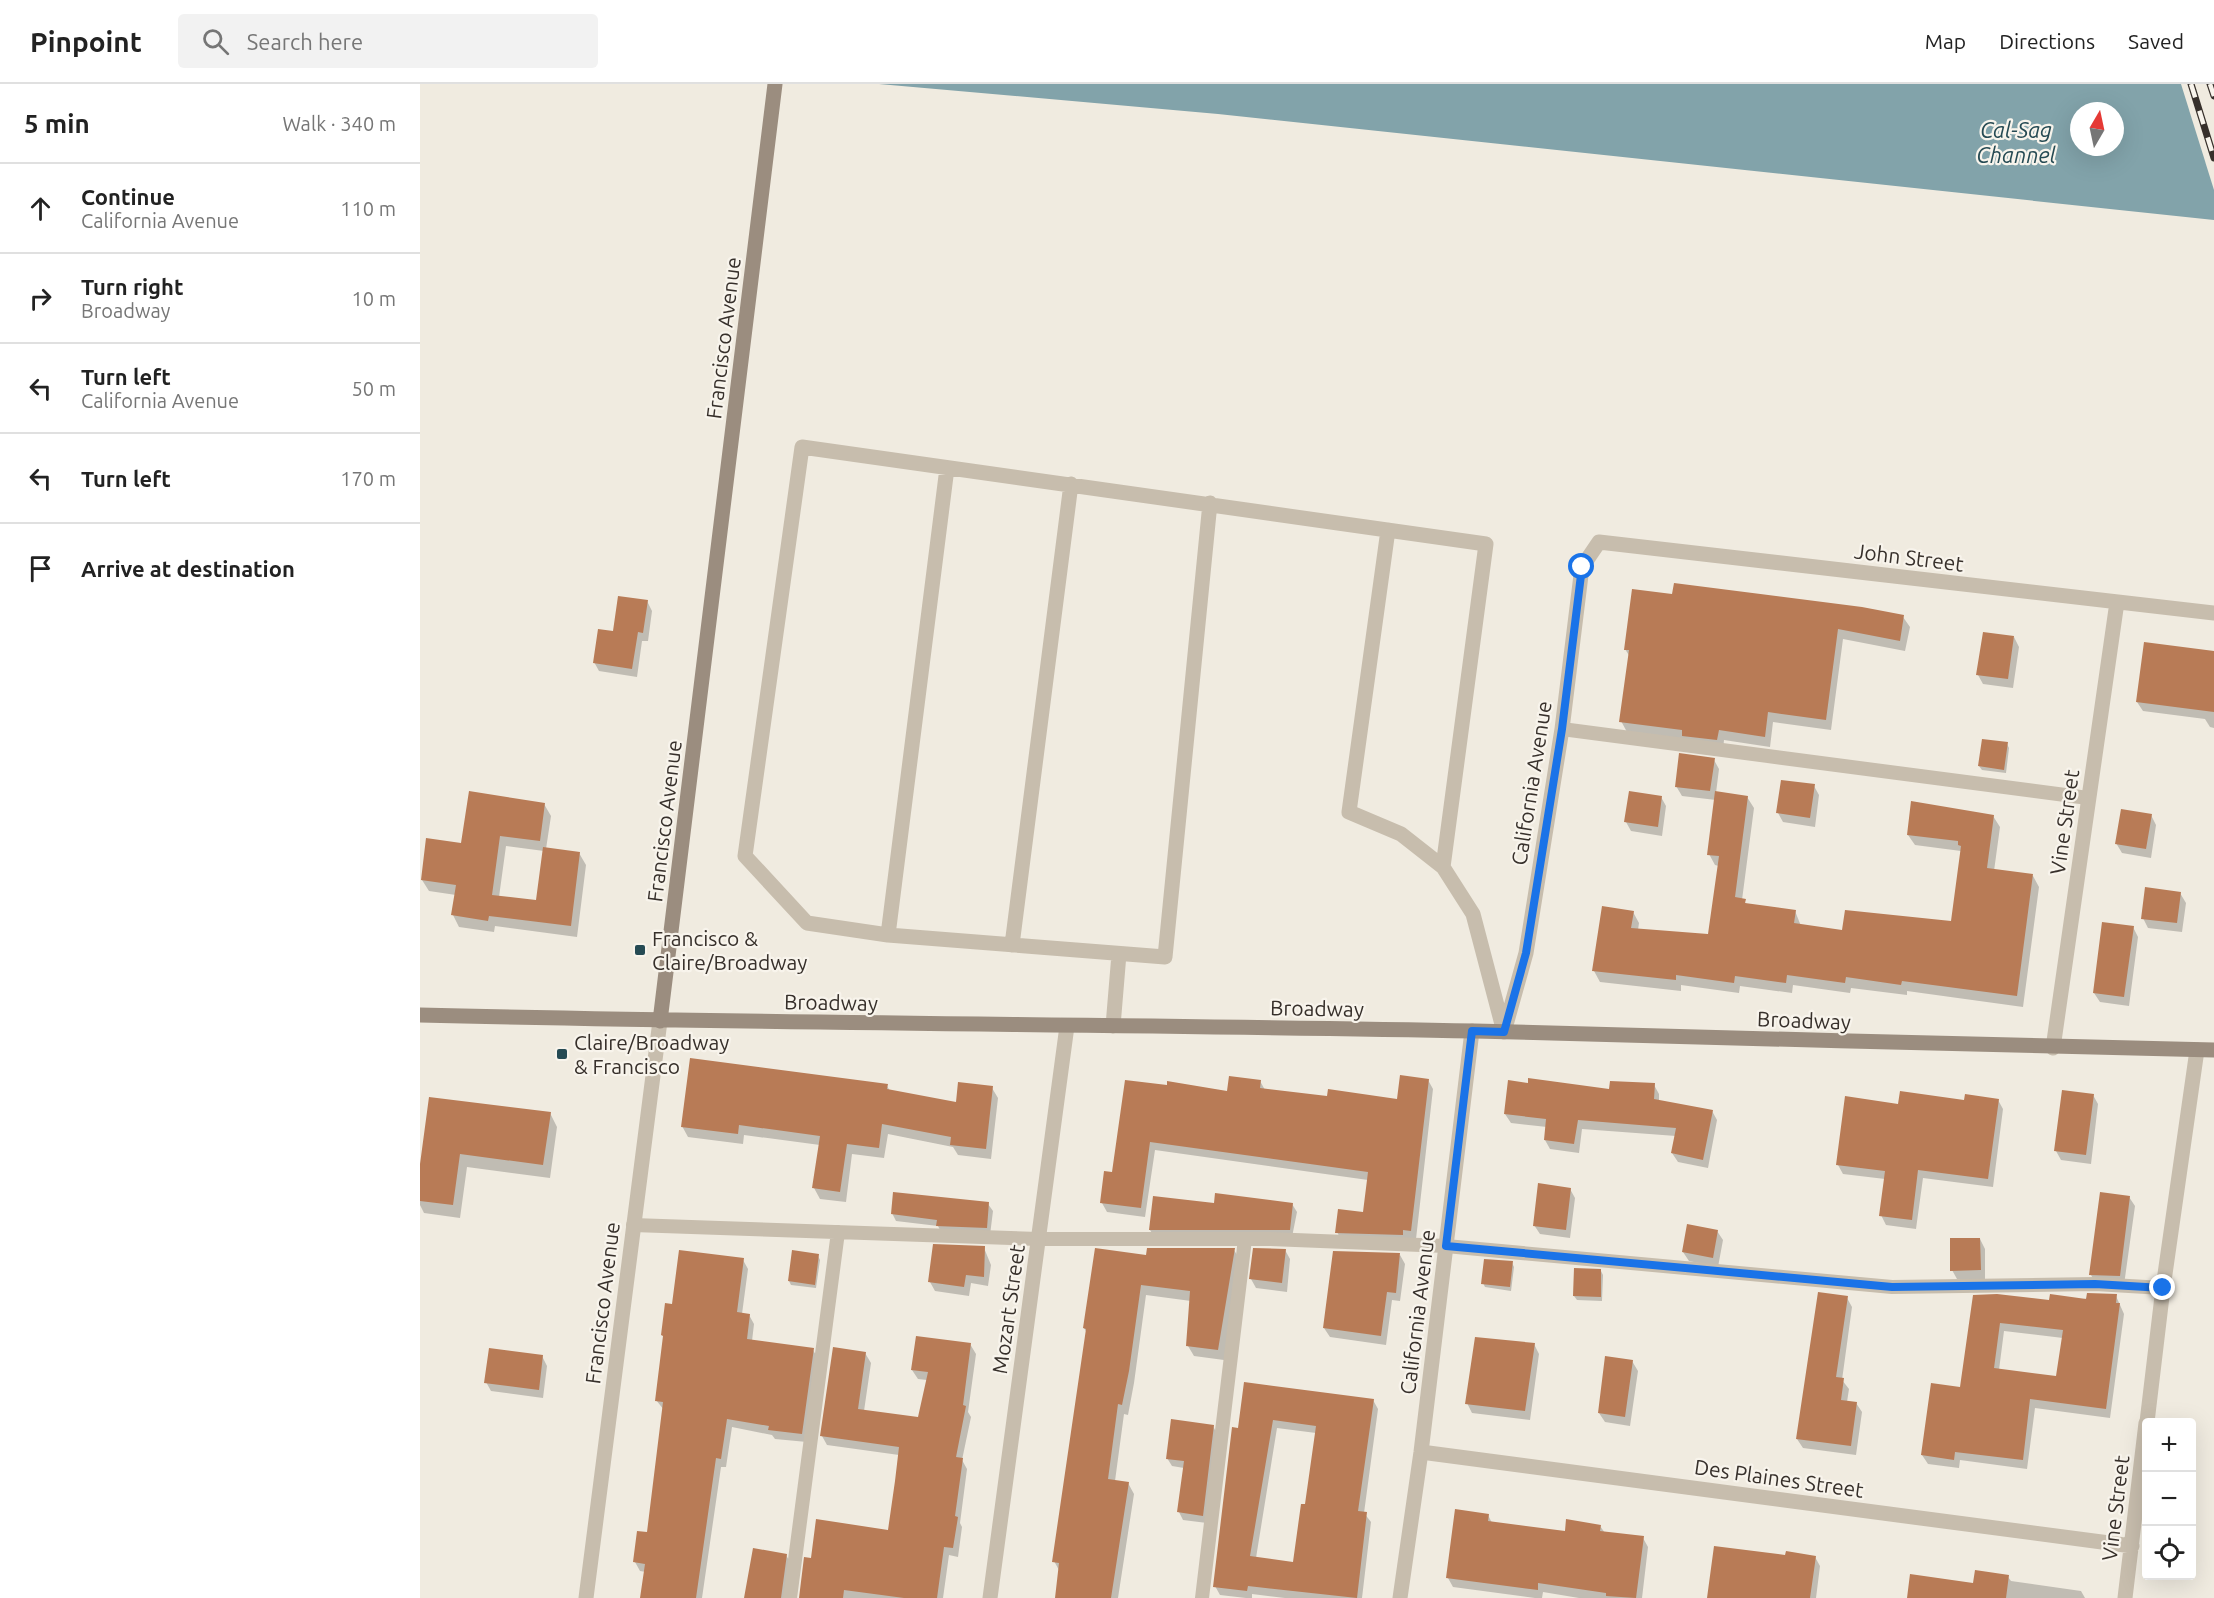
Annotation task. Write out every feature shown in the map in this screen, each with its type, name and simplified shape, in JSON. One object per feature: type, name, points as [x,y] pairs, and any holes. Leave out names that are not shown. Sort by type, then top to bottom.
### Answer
[{"type":"street","name":"Francisco Avenue","points":[[586,1598],[660,1021],[775,85]]},
{"type":"street","points":[[1210,504],[1165,957],[888,935],[807,923],[745,856],[802,447],[1071,484],[1210,504],[1486,544],[1443,867]]},
{"type":"street","points":[[888,935],[947,468]]},
{"type":"street","points":[[1012,945],[1071,484]]},
{"type":"street","points":[[1389,530],[1349,812],[1401,834],[1443,867],[1473,914],[1504,1032]]},
{"type":"street","name":"John Street","points":[[1599,542],[2214,613]]},
{"type":"street","name":"California Avenue","points":[[1504,1032],[1526,953],[1562,729],[1582,567],[1599,542]]},
{"type":"street","name":"Vine Street","points":[[2053,1048],[2116,602]]},
{"type":"street","points":[[1113,1026],[1119,954]]},
{"type":"street","name":"Broadway","points":[[420,1015],[660,1021],[1472,1031],[2053,1048],[2214,1050]]},
{"type":"street","name":"Mozart Street","points":[[990,1598],[1067,1026]]},
{"type":"street","name":"California Avenue","points":[[1400,1598],[1421,1452],[1472,1031]]},
{"type":"street","name":"Vine Street","points":[[2148,1418],[2163,1288],[2197,1050]]},
{"type":"street","name":"Des Plaines Street","points":[[1421,1452],[2132,1546]]},
{"type":"street","name":"Vine Street","points":[[2125,1598],[2142,1464]]},
{"type":"lane","points":[[1562,729],[2088,798]]},
{"type":"lane","points":[[633,1225],[1038,1239],[1245,1239],[1446,1246],[1892,1287],[2095,1284],[2163,1288]]},
{"type":"lane","points":[[790,1598],[838,1232]]},
{"type":"lane","points":[[1202,1598],[1245,1239]]},
{"type":"water","name":"Cal-Sag Channel","points":[[879,84],[2214,84],[2214,220],[1218,114]]},
{"type":"pier","points":[[2181,84],[2214,84],[2214,190]]},
{"type":"building","points":[[1674,583],[1862,607],[1904,615],[1900,641],[1838,629],[1826,720],[1768,712],[1765,737],[1719,730],[1717,740],[1682,736],[1682,730],[1619,722],[1629,650],[1624,650],[1632,589],[1672,594]]},
{"type":"building","points":[[618,596],[648,600],[643,633],[638,632],[632,669],[593,663],[598,629],[613,631]]},
{"type":"building","points":[[1983,632],[2014,636],[2008,679],[1976,675]]},
{"type":"building","points":[[2144,642],[2214,651],[2214,712],[2136,702]]},
{"type":"building","points":[[1982,739],[2008,742],[2004,770],[1978,766]]},
{"type":"building","points":[[1679,753],[1715,758],[1710,791],[1675,787]]},
{"type":"building","points":[[1781,780],[1815,784],[1810,818],[1776,813]]},
{"type":"building","points":[[469,791],[545,803],[540,841],[500,836],[492,895],[536,900],[543,847],[580,852],[571,926],[489,916],[488,921],[451,915],[456,885],[421,880],[426,838],[461,843]]},
{"type":"building","points":[[1629,791],[1662,796],[1658,827],[1624,822]]},
{"type":"building","points":[[1715,791],[1748,796],[1735,897],[1746,899],[1745,903],[1796,910],[1794,923],[1842,930],[1845,910],[1951,921],[1961,846],[1958,845],[1958,841],[1907,835],[1911,801],[1994,815],[1987,868],[2033,874],[2017,996],[1902,981],[1901,985],[1846,977],[1845,983],[1787,975],[1786,983],[1735,976],[1734,983],[1676,975],[1676,980],[1592,971],[1602,906],[1634,911],[1631,928],[1708,934],[1719,856],[1707,855]]},
{"type":"building","points":[[2121,809],[2152,814],[2146,849],[2115,844]]},
{"type":"building","points":[[2145,887],[2181,892],[2177,923],[2141,919]]},
{"type":"building","points":[[2102,922],[2134,926],[2124,997],[2093,993]]},
{"type":"building","points":[[690,1058],[888,1084],[887,1089],[956,1102],[958,1082],[993,1086],[986,1149],[950,1145],[951,1137],[882,1124],[879,1148],[847,1144],[840,1192],[812,1188],[820,1136],[739,1125],[738,1134],[681,1127]]},
{"type":"building","points":[[1400,1075],[1429,1079],[1411,1231],[1403,1230],[1403,1235],[1335,1233],[1338,1209],[1363,1212],[1368,1172],[1150,1142],[1141,1208],[1100,1203],[1104,1171],[1112,1172],[1125,1080],[1167,1085],[1167,1081],[1227,1091],[1229,1076],[1261,1080],[1260,1088],[1327,1096],[1328,1089],[1397,1099]]},
{"type":"building","points":[[1528,1078],[1609,1089],[1610,1081],[1655,1083],[1654,1099],[1713,1110],[1703,1160],[1671,1153],[1676,1128],[1578,1120],[1574,1144],[1544,1140],[1546,1119],[1504,1114],[1508,1080],[1528,1083]]},
{"type":"building","points":[[2062,1090],[2094,1094],[2086,1155],[2054,1151]]},
{"type":"building","points":[[1900,1091],[1964,1100],[1965,1094],[1999,1099],[1988,1179],[1918,1170],[1912,1220],[1879,1216],[1885,1171],[1836,1165],[1845,1096],[1898,1104]]},
{"type":"building","points":[[429,1097],[551,1112],[543,1165],[460,1154],[453,1205],[420,1201],[420,1164]]},
{"type":"building","points":[[1538,1183],[1571,1188],[1566,1230],[1533,1226]]},
{"type":"building","points":[[893,1192],[989,1202],[987,1228],[936,1226],[937,1220],[891,1214]]},
{"type":"building","points":[[2100,1192],[2130,1196],[2120,1276],[2089,1275]]},
{"type":"building","points":[[1215,1193],[1293,1203],[1290,1230],[1149,1230],[1153,1196],[1214,1203]]},
{"type":"building","points":[[1687,1224],[1718,1230],[1713,1258],[1682,1252]]},
{"type":"building","points":[[1950,1238],[1980,1238],[1981,1270],[1950,1271]]},
{"type":"building","points":[[933,1244],[985,1246],[984,1277],[966,1275],[964,1287],[928,1282]]},
{"type":"building","points":[[1095,1248],[1146,1255],[1147,1248],[1235,1248],[1218,1350],[1186,1346],[1190,1291],[1141,1285],[1129,1371],[1122,1405],[1118,1404],[1108,1479],[1129,1482],[1111,1598],[1055,1598],[1059,1563],[1052,1562],[1086,1329],[1083,1328]]},
{"type":"building","points":[[1253,1248],[1286,1249],[1282,1283],[1249,1279]]},
{"type":"building","points":[[679,1250],[744,1258],[737,1312],[750,1314],[747,1339],[814,1348],[802,1434],[768,1430],[769,1426],[727,1419],[721,1459],[716,1458],[696,1598],[640,1598],[645,1564],[633,1562],[637,1531],[647,1532],[663,1402],[655,1401],[663,1336],[661,1335],[665,1303],[672,1304]]},
{"type":"building","points":[[792,1250],[819,1254],[815,1285],[788,1281]]},
{"type":"building","points":[[1333,1251],[1400,1253],[1396,1293],[1387,1292],[1381,1336],[1323,1328]]},
{"type":"building","points":[[1484,1259],[1513,1261],[1510,1287],[1481,1284]]},
{"type":"building","points":[[1574,1268],[1601,1269],[1601,1297],[1573,1296]]},
{"type":"building","points":[[1818,1292],[1848,1296],[1836,1377],[1844,1378],[1841,1400],[1857,1402],[1851,1446],[1796,1439]]},
{"type":"building","points":[[2087,1293],[2117,1294],[2116,1303],[2120,1303],[2106,1409],[2030,1399],[2023,1460],[1955,1452],[1954,1460],[1921,1455],[1931,1383],[1960,1387],[1973,1295],[1997,1294],[2049,1300],[2050,1294],[2086,1299]],"holes":[[[2000,1323],[2063,1330],[2056,1376],[1994,1368]]]},
{"type":"building","points":[[916,1336],[971,1343],[963,1405],[966,1406],[956,1457],[963,1458],[955,1516],[958,1517],[953,1548],[944,1547],[937,1598],[904,1598],[844,1590],[843,1598],[799,1598],[804,1557],[811,1558],[816,1519],[888,1530],[895,1481],[899,1447],[820,1436],[833,1347],[866,1352],[858,1409],[918,1417],[928,1372],[911,1370]]},
{"type":"building","points":[[1475,1337],[1535,1343],[1525,1411],[1465,1404]]},
{"type":"building","points":[[489,1348],[543,1355],[539,1390],[484,1383]]},
{"type":"building","points":[[1605,1356],[1633,1360],[1625,1417],[1598,1413]]},
{"type":"building","points":[[1244,1382],[1374,1399],[1358,1511],[1367,1512],[1357,1598],[1248,1586],[1247,1591],[1213,1587],[1232,1427],[1238,1428]],"holes":[[[1273,1420],[1316,1426],[1305,1504],[1301,1504],[1293,1562],[1250,1556]]]},
{"type":"building","points":[[1171,1419],[1214,1425],[1203,1516],[1177,1512],[1184,1461],[1166,1459]]},
{"type":"building","points":[[1455,1509],[1489,1514],[1488,1521],[1565,1531],[1566,1519],[1601,1525],[1600,1531],[1644,1536],[1636,1598],[1606,1596],[1606,1593],[1538,1583],[1538,1590],[1446,1578]]},
{"type":"building","points":[[1714,1546],[1785,1555],[1786,1551],[1816,1556],[1810,1598],[1707,1598]]},
{"type":"building","points":[[753,1548],[787,1554],[781,1598],[744,1598]]},
{"type":"building","points":[[1975,1570],[2009,1575],[2006,1598],[1907,1598],[1910,1574],[1973,1583]]},
{"type":"railway","points":[[2191,84],[2214,158]]},
{"type":"railway","points":[[2210,84],[2214,96]]},
{"type":"place","name":"Francisco & Claire/Broadway","points":[[640,950]]},
{"type":"place","name":"Claire/Broadway & Francisco","points":[[562,1054]]},
{"type":"route","points":[[1582,567],[1562,729],[1526,953],[1504,1032],[1472,1031],[1446,1246],[1892,1287],[2095,1284],[2163,1288]]}]
